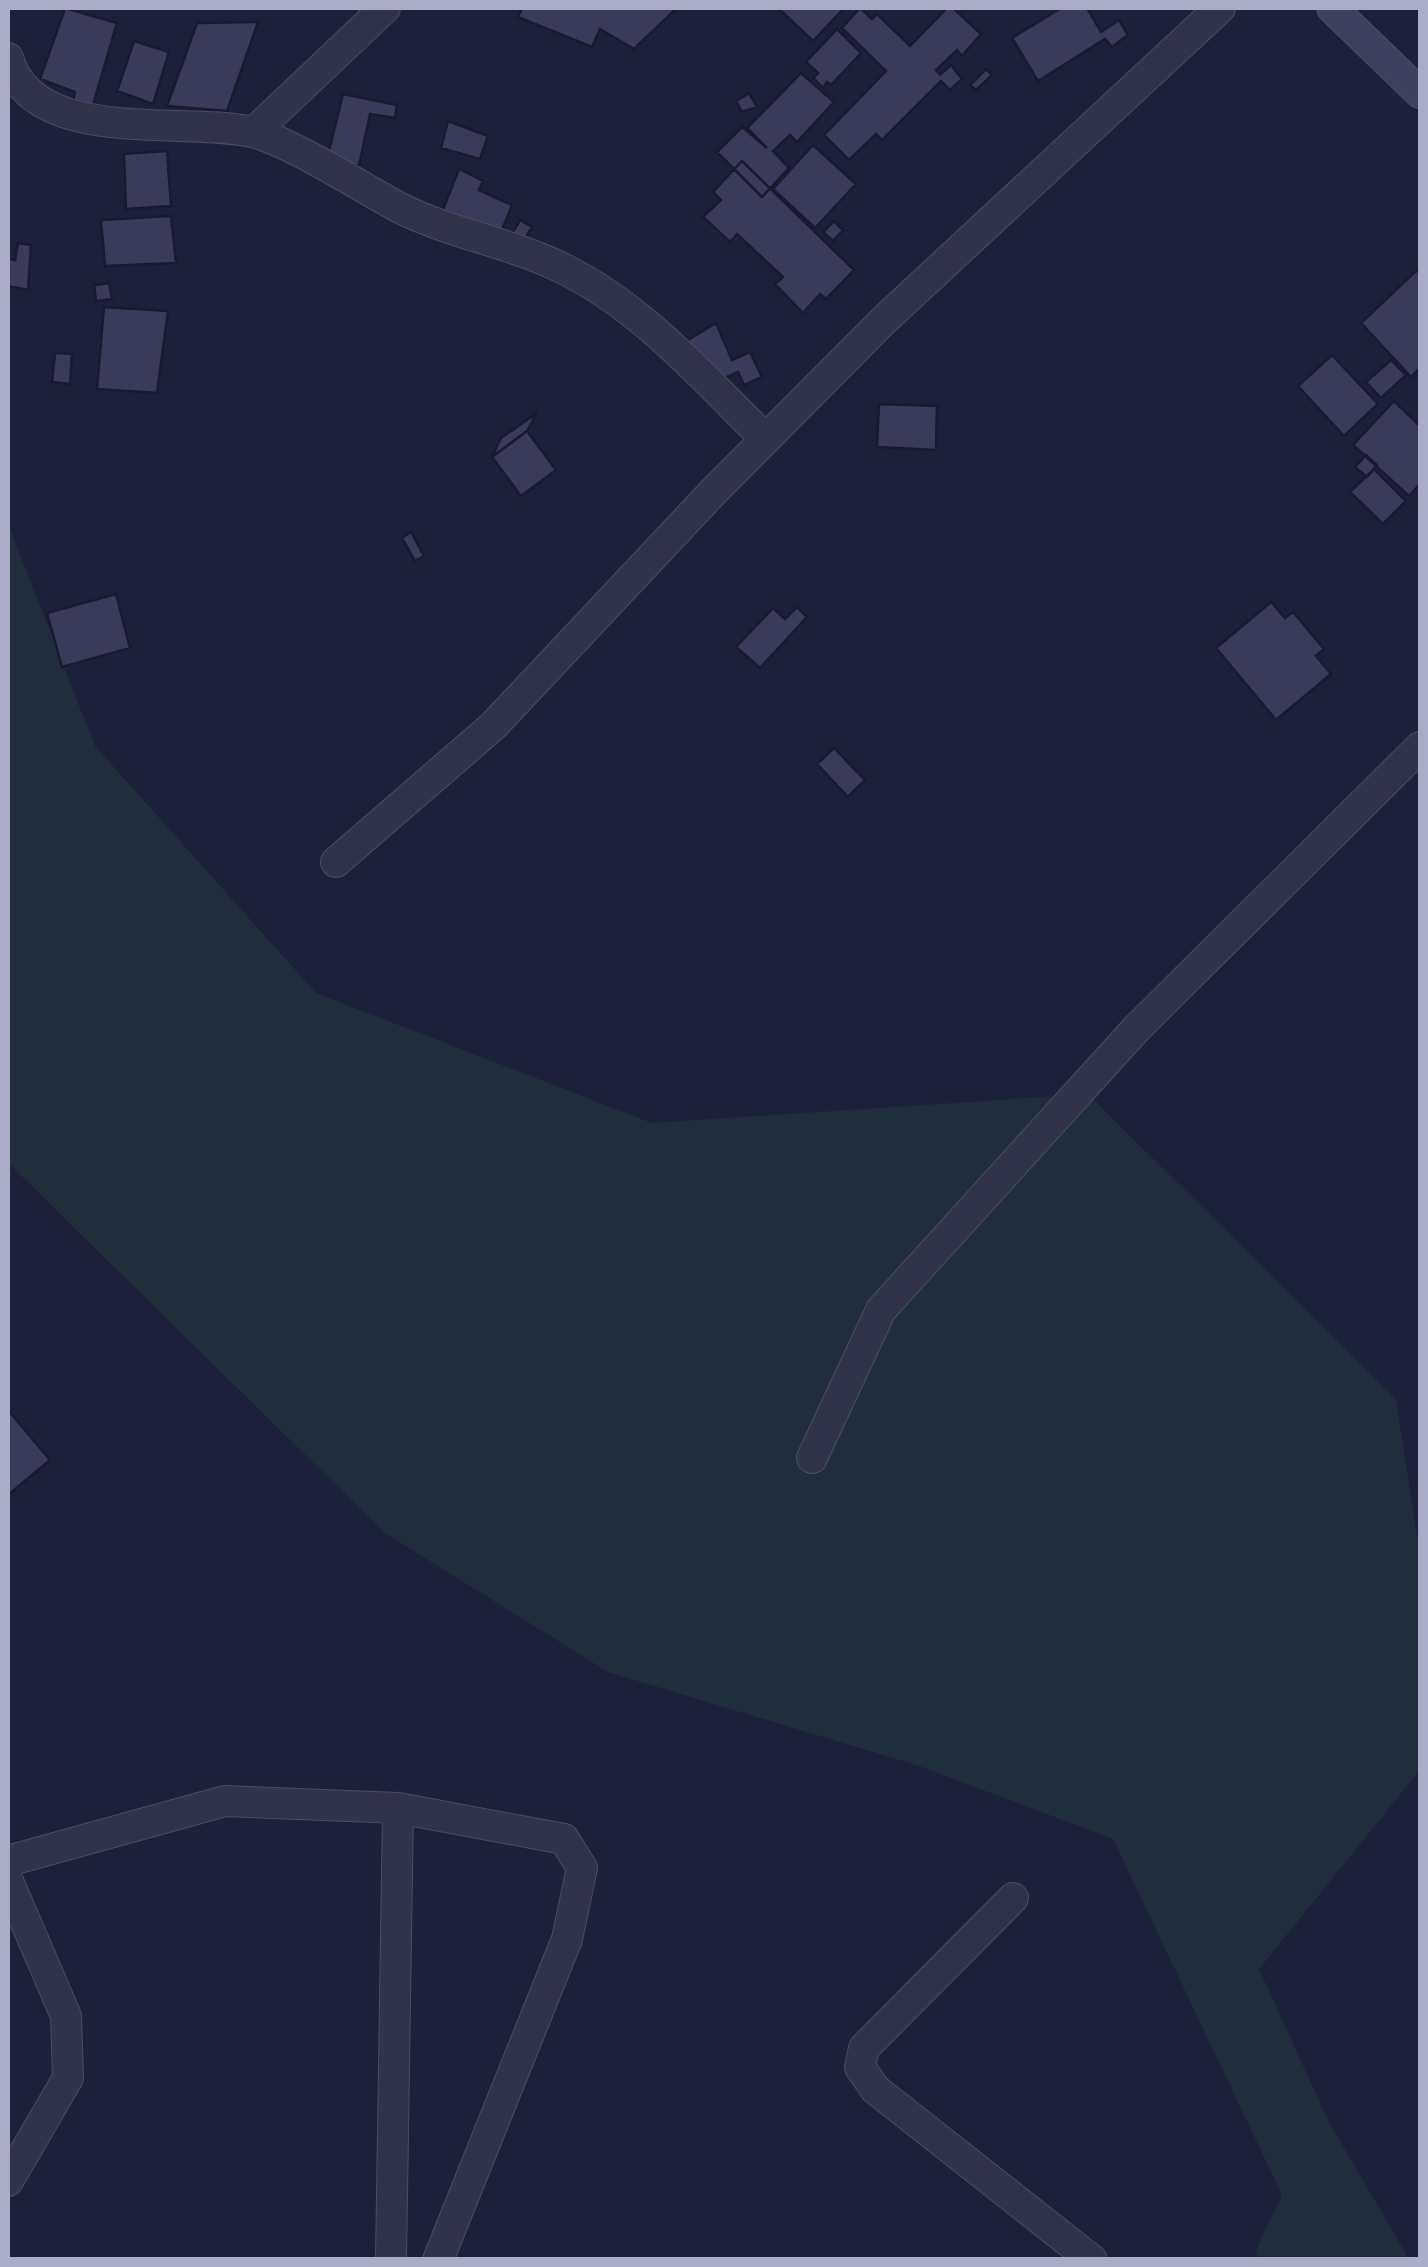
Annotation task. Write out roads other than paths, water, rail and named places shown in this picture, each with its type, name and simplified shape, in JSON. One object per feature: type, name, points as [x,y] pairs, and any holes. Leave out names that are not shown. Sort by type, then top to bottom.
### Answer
[{"type":"main road","points":[[1332,8],[1420,93]]},
{"type":"street","points":[[254,132],[385,8]]},
{"type":"street","points":[[336,862],[493,726],[883,321],[1220,8]]},
{"type":"street","points":[[8,58],[26,94],[49,109],[114,122],[254,132],[405,210],[561,267],[606,292],[650,326],[766,439]]},
{"type":"street","points":[[812,1458],[882,1310],[1137,1028],[1420,747]]},
{"type":"street","points":[[8,1861],[225,1801],[398,1808],[564,1839],[582,1868],[567,1939],[441,2258]]},
{"type":"street","points":[[390,2260],[398,1808]]},
{"type":"street","points":[[8,1881],[66,2016],[68,2078],[8,2181]]},
{"type":"street","points":[[1012,1898],[864,2048],[860,2067],[875,2089],[1092,2260]]}]
